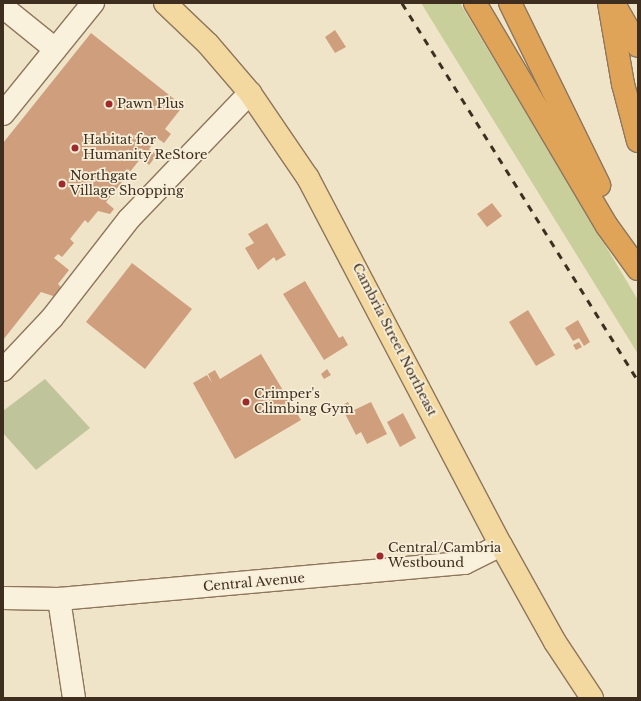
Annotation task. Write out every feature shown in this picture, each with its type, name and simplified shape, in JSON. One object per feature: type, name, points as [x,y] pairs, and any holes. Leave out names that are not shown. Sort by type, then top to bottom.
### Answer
[{"type":"highway","points":[[475,3],[607,226],[638,269]]},
{"type":"highway","points":[[510,3],[551,92],[638,258]]},
{"type":"highway","points":[[609,3],[623,84],[638,141]]},
{"type":"highway","points":[[614,3],[638,46]]},
{"type":"main road","name":"Cambria Street Northeast","points":[[165,3],[208,44],[250,93],[316,192],[501,545],[555,642],[592,698]]},
{"type":"street","points":[[3,114],[93,3]]},
{"type":"street","points":[[3,8],[55,49]]},
{"type":"street","points":[[3,370],[52,318],[129,219],[250,93]]},
{"type":"street","name":"Central Avenue","points":[[3,598],[59,599],[465,564],[501,545]]},
{"type":"street","points":[[59,599],[74,698]]},
{"type":"green space","points":[[421,3],[460,3],[638,300],[638,354]]},
{"type":"green space","points":[[45,379],[90,428],[36,470],[3,433],[3,411]]},
{"type":"building","points":[[335,30],[346,47],[335,53],[325,37]]},
{"type":"building","name":"Northgate Village Shopping","points":[[91,33],[183,106],[165,129],[171,134],[164,143],[157,138],[149,149],[157,155],[149,165],[141,158],[106,202],[114,209],[110,214],[98,211],[88,223],[85,220],[70,239],[74,243],[62,257],[58,254],[54,258],[69,270],[58,284],[63,289],[56,297],[41,292],[3,340],[3,143]]},
{"type":"building","points":[[492,203],[502,216],[487,227],[477,214]]},
{"type":"building","points":[[267,223],[286,255],[276,261],[274,257],[258,270],[245,248],[254,243],[248,234]]},
{"type":"building","points":[[132,263],[192,309],[145,369],[86,322]]},
{"type":"building","points":[[305,281],[339,338],[343,336],[348,345],[324,360],[283,294]]},
{"type":"building","points":[[528,310],[555,355],[536,366],[509,322]]},
{"type":"building","points":[[578,320],[590,342],[584,346],[579,338],[573,341],[565,328]]},
{"type":"building","points":[[579,342],[582,347],[576,350],[573,345]]},
{"type":"building","points":[[261,354],[301,420],[235,459],[193,383],[207,375],[212,383],[208,374],[215,370],[220,379]]},
{"type":"building","points":[[327,369],[331,375],[324,379],[321,374]]},
{"type":"building","points":[[348,402],[352,411],[371,402],[387,434],[367,444],[361,432],[356,435],[341,406]]},
{"type":"building","points":[[403,413],[416,438],[400,447],[387,422]]},
{"type":"railway","points":[[402,3],[638,380]]},
{"type":"place","name":"Pawn Plus","points":[[109,104]]},
{"type":"place","name":"Habitat for Humanity ReStore","points":[[75,148]]},
{"type":"place","name":"Northgate Village Shopping","points":[[62,184]]},
{"type":"place","name":"Crimper's Climbing Gym","points":[[246,402]]},
{"type":"place","name":"Central/Cambria Westbound","points":[[380,556]]}]
